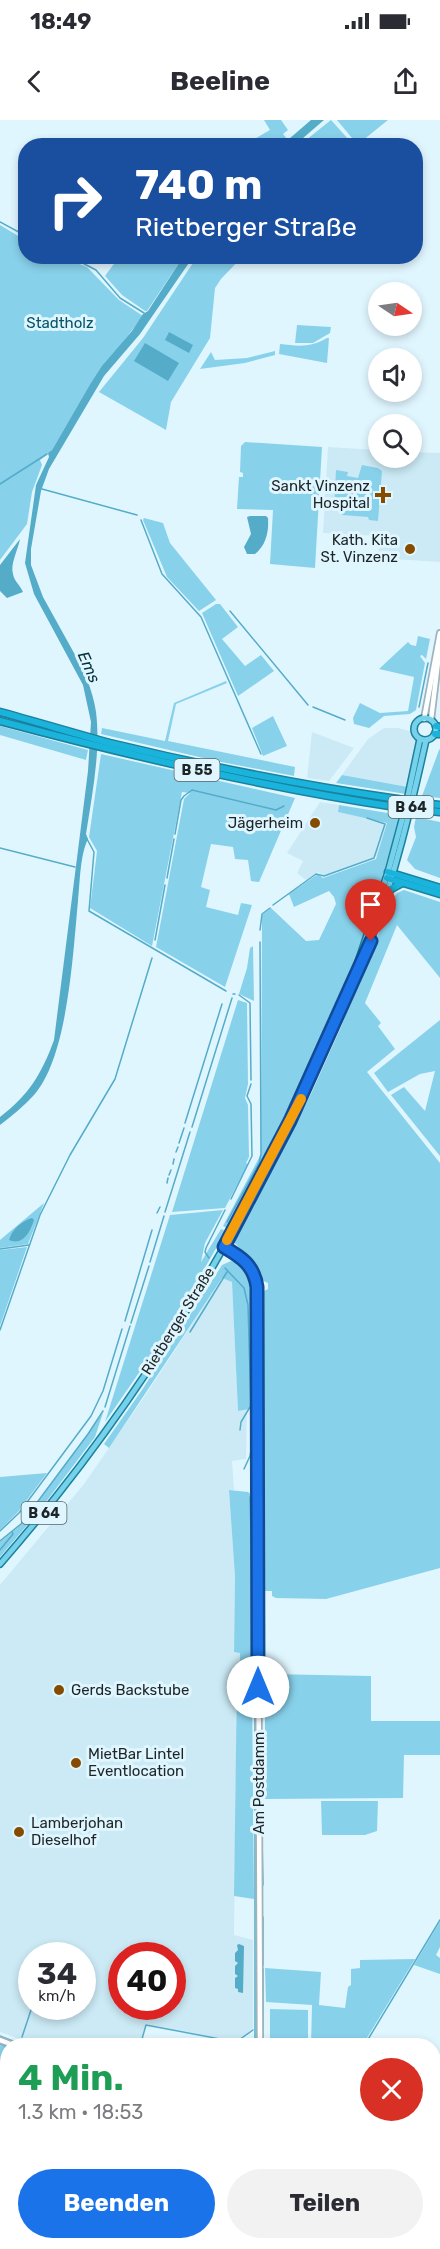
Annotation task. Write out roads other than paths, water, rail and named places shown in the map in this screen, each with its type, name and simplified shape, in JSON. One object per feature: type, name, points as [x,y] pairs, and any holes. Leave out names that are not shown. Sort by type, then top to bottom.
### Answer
[{"type":"highway","name":"B 55","points":[[0,712],[78,738]]},
{"type":"highway","name":"B 55","points":[[0,720],[285,784],[423,808],[440,814]]},
{"type":"highway","name":"B 55","points":[[423,808],[440,805]]},
{"type":"highway","points":[[390,876],[402,883],[440,894]]},
{"type":"highway","points":[[390,876],[440,888]]},
{"type":"highway","name":"B 64","points":[[386,897],[394,886],[402,883]]},
{"type":"main road","points":[[424,719],[431,720],[438,730],[423,740],[416,734],[415,726],[424,719]]},
{"type":"main road","name":"Rietberger Straße","points":[[335,1023],[390,876],[412,807],[423,740]]},
{"type":"main road","name":"Rietberger Straße","points":[[0,1564],[108,1428],[172,1334],[224,1247],[290,1121],[335,1023],[364,957],[386,897],[390,876]]},
{"type":"street","points":[[424,719],[440,633]]},
{"type":"street","points":[[431,720],[440,641]]},
{"type":"street","name":"Am Postdamm","points":[[224,1247],[246,1262],[253,1270],[257,1287],[260,2038]]},
{"type":"waterway","points":[[0,222],[18,232]]},
{"type":"waterway","points":[[84,264],[96,270],[120,298],[144,313]]},
{"type":"waterway","points":[[0,484],[47,454]]},
{"type":"waterway","points":[[42,489],[137,515]]},
{"type":"waterway","points":[[141,520],[162,574],[201,617],[261,754]]},
{"type":"waterway","points":[[230,611],[308,705]]},
{"type":"waterway","points":[[419,707],[428,663]]},
{"type":"waterway","points":[[313,707],[345,720]]},
{"type":"waterway","points":[[175,834],[181,800],[192,790],[276,810],[284,806]]},
{"type":"waterway","points":[[273,905],[316,874],[324,876],[374,858],[385,824],[367,818]]},
{"type":"waterway","points":[[87,839],[94,852],[89,911],[226,991]]},
{"type":"waterway","points":[[167,878],[174,839]]},
{"type":"waterway","points":[[0,848],[75,867]]},
{"type":"waterway","points":[[155,940],[165,885]]},
{"type":"waterway","points":[[260,930],[262,914],[270,908]]},
{"type":"waterway","points":[[227,1222],[259,1163],[261,1154],[260,942]]},
{"type":"waterway","points":[[0,1330],[40,1215],[70,1155],[115,1079],[152,958]]},
{"type":"waterway","points":[[239,995],[250,1003],[251,1080]]},
{"type":"waterway","points":[[192,1127],[232,998]]},
{"type":"waterway","points":[[185,1123],[222,1004]]},
{"type":"waterway","points":[[231,1199],[252,1156],[251,1104],[247,1096],[251,1084]]},
{"type":"waterway","points":[[179,1143],[184,1128]]},
{"type":"waterway","points":[[165,1212],[190,1132]]},
{"type":"waterway","points":[[176,1152],[178,1147]]},
{"type":"waterway","points":[[173,1164],[174,1159]]},
{"type":"waterway","points":[[169,1175],[171,1170]]},
{"type":"waterway","points":[[167,1183],[168,1178]]},
{"type":"waterway","points":[[157,1213],[160,1207]]},
{"type":"waterway","points":[[209,1258],[205,1252],[206,1248],[225,1210]]},
{"type":"waterway","points":[[150,1262],[164,1216]]},
{"type":"waterway","points":[[125,1321],[152,1230]]},
{"type":"waterway","points":[[0,1249],[29,1245]]},
{"type":"waterway","points":[[131,1323],[149,1266]]},
{"type":"waterway","points":[[225,1268],[244,1288],[248,1305],[252,1443],[250,1456],[244,1469]]},
{"type":"waterway","points":[[190,1332],[227,1272]]},
{"type":"waterway","points":[[261,1297],[262,1470]]},
{"type":"waterway","points":[[105,1407],[130,1326]]},
{"type":"waterway","points":[[0,1531],[19,1513],[91,1416],[103,1391],[122,1329]]},
{"type":"waterway","points":[[240,1430],[241,1422],[250,1407]]},
{"type":"waterway","points":[[0,1541],[21,1524],[103,1411]]},
{"type":"waterway","points":[[262,1476],[262,1557]]},
{"type":"waterway","points":[[250,1497],[255,1674],[255,2038]]},
{"type":"waterway","points":[[0,1550],[13,1534],[12,1532]]},
{"type":"waterway","points":[[262,1561],[262,1592]]},
{"type":"waterway","points":[[262,1776],[262,1798]]},
{"type":"waterway","points":[[262,1802],[262,1833]]},
{"type":"waterway","points":[[262,1839],[263,1885]]},
{"type":"waterway","points":[[263,1917],[263,1965]]},
{"type":"waterway","points":[[369,2038],[440,1920]]},
{"type":"waterway","points":[[263,1969],[263,2038]]},
{"type":"waterway","points":[[22,2037],[28,2020]]},
{"type":"waterway","points":[[142,2038],[146,2025],[215,2038]]},
{"type":"waterway","points":[[242,2038],[253,2030]]},
{"type":"waterway","points":[[0,2036],[5,2038]]},
{"type":"place","name":"Sankt Vinzenz Hospital","points":[[383,495]]},
{"type":"place","name":"Kath. Kita St. Vinzenz","points":[[410,549]]},
{"type":"place","name":"Jägerheim","points":[[315,823]]},
{"type":"place","name":"Gerds Backstube","points":[[59,1690]]},
{"type":"place","name":"MietBar Lintel Eventlocation","points":[[76,1763]]},
{"type":"place","name":"Lamberjohan Dieselhof","points":[[19,1832]]},
{"type":"park label","name":"Stadtholz","points":[[60,323]]},
{"type":"water label","name":"Ems","points":[[89,667]]}]
